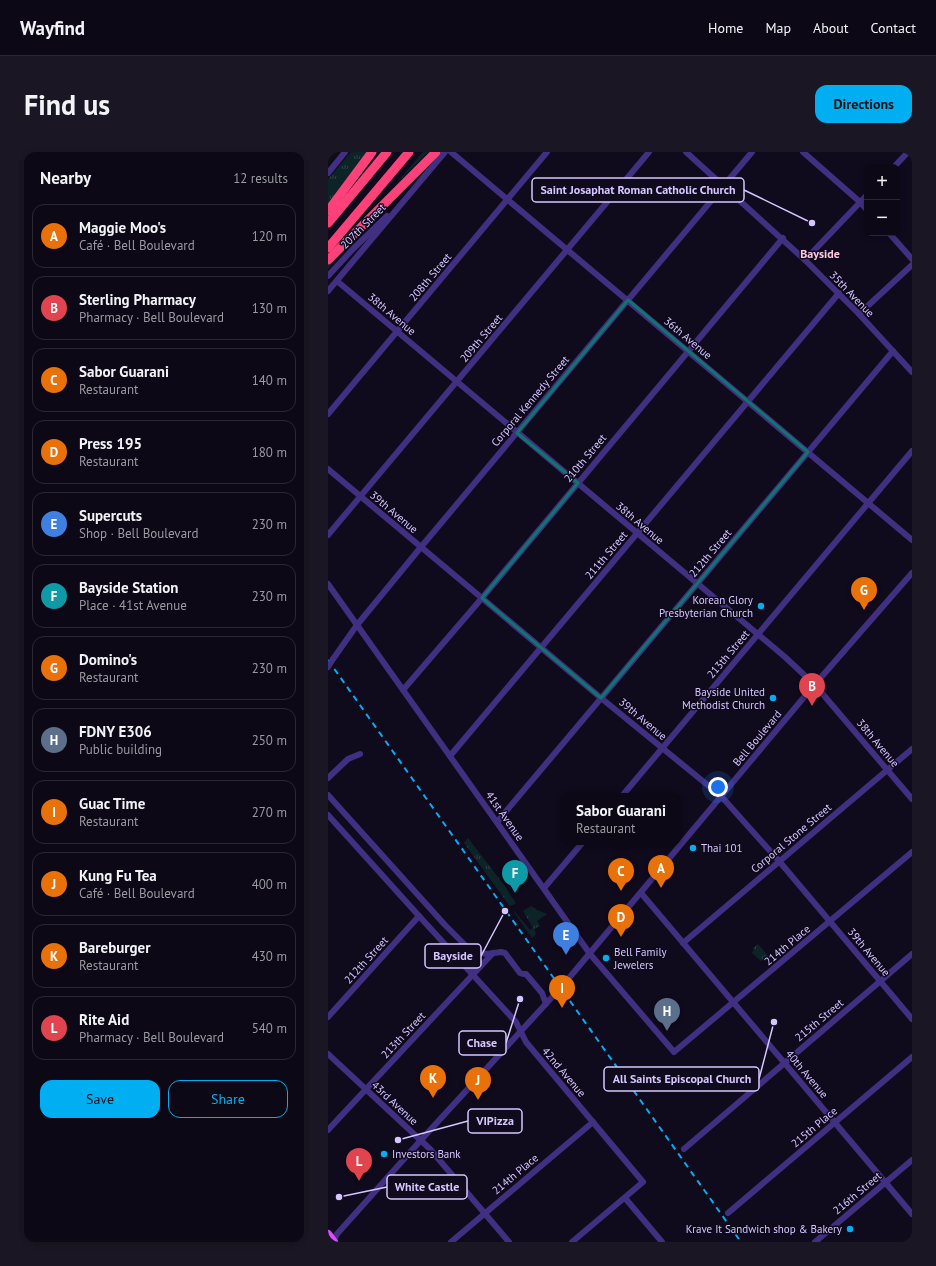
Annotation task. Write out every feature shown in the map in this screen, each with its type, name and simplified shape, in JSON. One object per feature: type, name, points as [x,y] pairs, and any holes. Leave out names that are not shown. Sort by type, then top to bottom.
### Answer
[{"type":"highway","points":[[328,211],[372,152]]},
{"type":"highway","points":[[328,223],[387,152]]},
{"type":"highway","points":[[328,248],[409,152]]},
{"type":"highway","points":[[328,260],[436,152]]},
{"type":"street","points":[[328,173],[345,152]]},
{"type":"street","points":[[328,291],[445,152]]},
{"type":"street","name":"36th Avenue","points":[[451,152],[912,540]]},
{"type":"street","name":"208th Street","points":[[328,414],[547,152]]},
{"type":"street","name":"209th Street","points":[[328,535],[649,152]]},
{"type":"street","name":"35th Avenue","points":[[686,152],[783,238],[839,293],[912,372]]},
{"type":"street","name":"Corporal Kennedy Street","points":[[328,667],[356,625],[752,152]]},
{"type":"street","points":[[804,152],[864,207]]},
{"type":"street","points":[[897,164],[908,152]]},
{"type":"street","name":"207th Street","points":[[328,276],[352,249],[413,191]]},
{"type":"street","points":[[805,260],[864,198]]},
{"type":"street","points":[[891,236],[912,259]]},
{"type":"street","name":"210th Street","points":[[403,690],[482,598],[783,238]]},
{"type":"street","points":[[859,314],[912,265]]},
{"type":"street","name":"38th Avenue","points":[[337,281],[785,657],[815,685],[912,799]]},
{"type":"street","name":"211th Street","points":[[450,756],[839,293]]},
{"type":"street","name":"212th Street","points":[[497,822],[893,351]]},
{"type":"street","name":"213th Street","points":[[624,793],[912,451]]},
{"type":"street","name":"39th Avenue","points":[[328,469],[720,796],[779,862],[912,1018]]},
{"type":"street","name":"Bell Boulevard","points":[[681,844],[720,796],[912,573]]},
{"type":"street","name":"41st Avenue","points":[[328,584],[590,954],[674,1052]]},
{"type":"street","name":"Corporal Stone Street","points":[[683,943],[912,749]]},
{"type":"street","points":[[328,778],[348,759],[360,754]]},
{"type":"street","points":[[328,795],[445,925],[471,951],[475,965],[473,974]]},
{"type":"street","name":"42nd Avenue","points":[[328,815],[516,1022],[526,1042],[643,1182],[625,1198]]},
{"type":"street","points":[[544,888],[580,845]]},
{"type":"street","name":"Bell Boulevard","points":[[332,1240],[421,1140],[564,984],[680,845]]},
{"type":"street","name":"214th Place","points":[[674,1052],[912,852]]},
{"type":"street","points":[[378,871],[388,861]]},
{"type":"street","name":"40th Avenue","points":[[641,893],[912,1214]]},
{"type":"street","name":"212th Street","points":[[328,1017],[419,916]]},
{"type":"street","points":[[471,951],[487,954],[493,952],[505,953],[520,973],[526,974],[542,993],[546,1004]]},
{"type":"street","name":"213th Street","points":[[328,1130],[493,952]]},
{"type":"street","name":"215th Street","points":[[684,1149],[912,954]]},
{"type":"street","name":"43rd Avenue","points":[[328,1054],[430,1148],[509,1242]]},
{"type":"street","name":"215th Place","points":[[728,1213],[912,1057]]},
{"type":"street","name":"214th Place","points":[[451,1242],[593,1122]]},
{"type":"street","name":"216th Street","points":[[815,1242],[912,1160]]},
{"type":"street","points":[[572,1242],[625,1198],[662,1242]]},
{"type":"highlighted area","points":[[628,300],[808,452],[601,698],[482,598],[578,483],[517,433]]},
{"type":"green space","points":[[351,152],[368,152],[328,205],[328,179]]},
{"type":"green space","points":[[423,152],[428,152],[396,184]]},
{"type":"green space","points":[[404,191],[328,269],[328,265],[394,197]]},
{"type":"green space","points":[[468,838],[516,903],[511,906],[509,905],[464,843]]},
{"type":"green space","points":[[517,862],[525,876],[525,879],[527,879],[526,883],[517,870]]},
{"type":"green space","points":[[531,906],[547,914],[537,921],[540,926],[534,929],[536,934],[532,938],[514,912],[530,930],[533,928],[523,911]]},
{"type":"green space","points":[[758,944],[768,956],[761,961],[752,953],[753,948]]},
{"type":"railway","points":[[328,660],[741,1242]]},
{"type":"place","name":"Saint Josaphat Roman Catholic Church","points":[[812,223]]},
{"type":"place","name":"Korean Glory Presbyterian Church","points":[[761,606]]},
{"type":"place","name":"Domino's","points":[[864,610]]},
{"type":"place","name":"Bayside United Methodist Church","points":[[773,698]]},
{"type":"place","name":"Sterling Pharmacy","points":[[812,706]]},
{"type":"place","name":"Thai 101","points":[[693,848]]},
{"type":"place","name":"Maggie Moo's","points":[[661,888]]},
{"type":"place","name":"Sabor Guarani","points":[[621,891]]},
{"type":"place","name":"Bayside Station","points":[[515,893]]},
{"type":"place","name":"Bayside","points":[[505,911]]},
{"type":"place","name":"Press 195","points":[[621,937]]},
{"type":"place","name":"Supercuts","points":[[566,955]]},
{"type":"place","name":"Bell Family Jewelers","points":[[606,958]]},
{"type":"place","name":"Chase","points":[[520,999]]},
{"type":"place","name":"Guac Time","points":[[562,1008]]},
{"type":"place","name":"All Saints Episcopal Church","points":[[774,1022]]},
{"type":"place","name":"FDNY E306","points":[[667,1031]]},
{"type":"place","name":"Bareburger","points":[[433,1098]]},
{"type":"place","name":"Kung Fu Tea","points":[[478,1100]]},
{"type":"place","name":"VIPizza","points":[[398,1140]]},
{"type":"place","name":"Investors Bank","points":[[384,1154]]},
{"type":"place","name":"Rite Aid","points":[[359,1181]]},
{"type":"place","name":"White Castle","points":[[339,1197]]},
{"type":"place","name":"Krave It Sandwich shop & Bakery","points":[[850,1229]]},
{"type":"district","name":"Bayside","points":[[820,253]]}]
